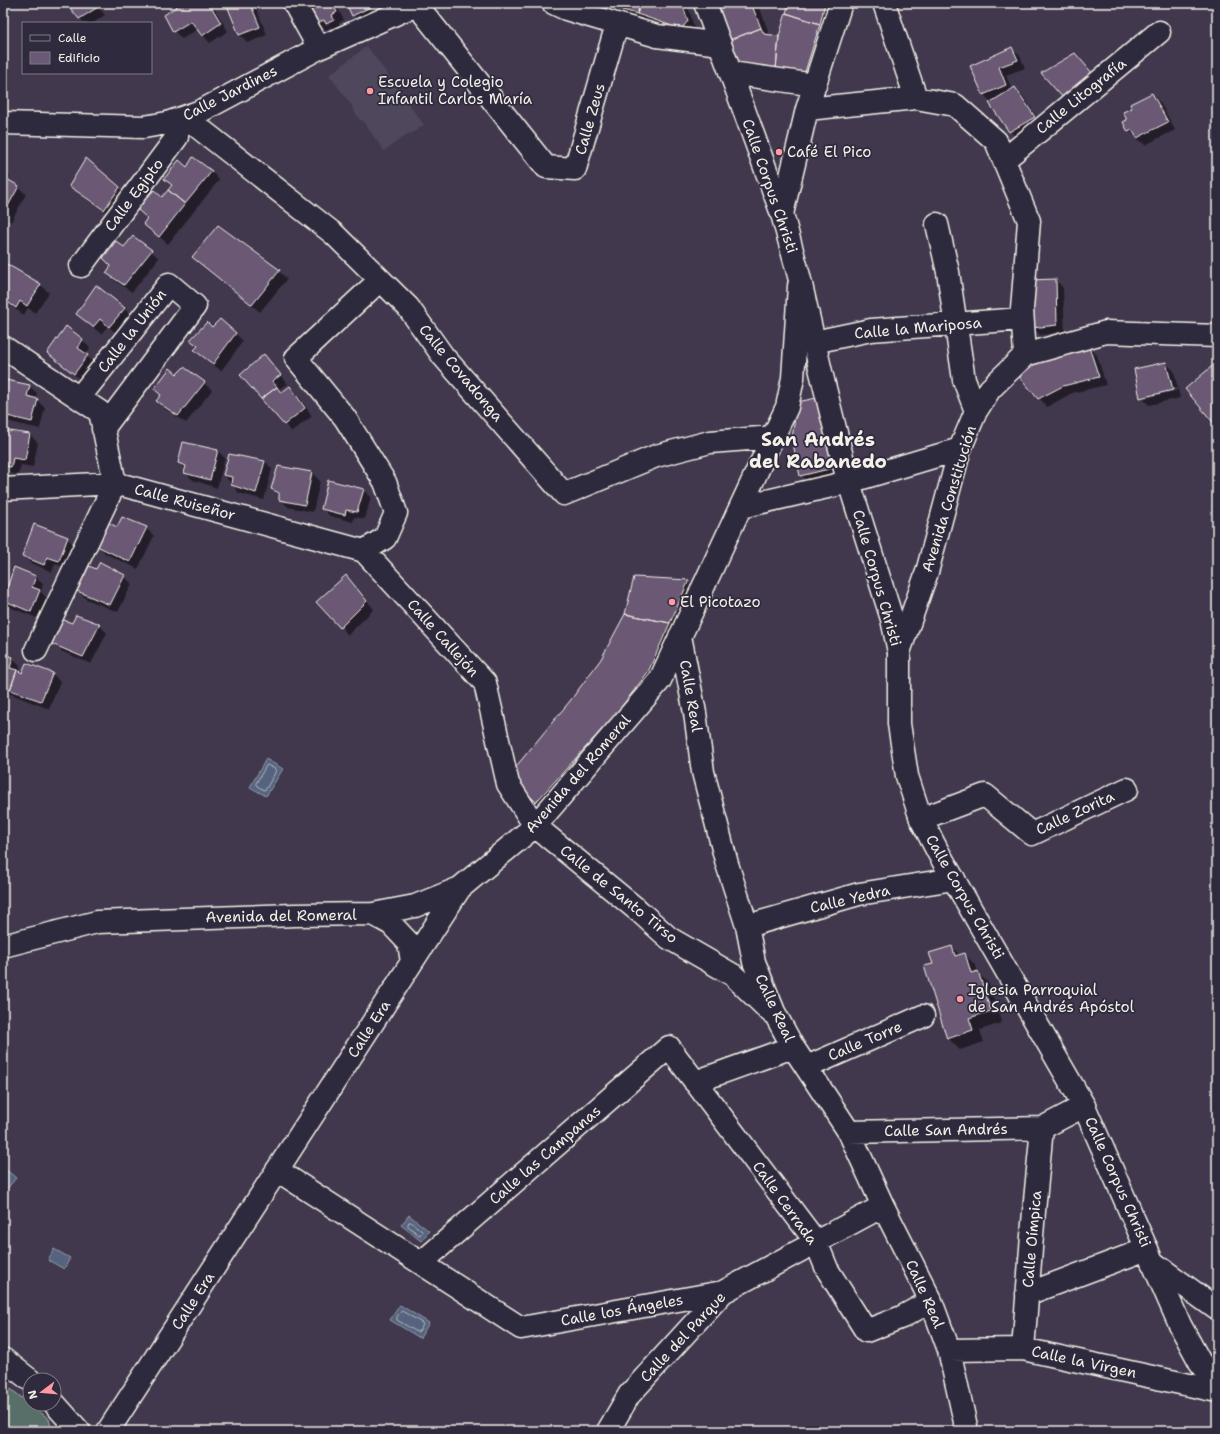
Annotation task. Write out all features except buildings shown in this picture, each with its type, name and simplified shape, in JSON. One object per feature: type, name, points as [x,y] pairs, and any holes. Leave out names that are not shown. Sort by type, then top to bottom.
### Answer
[{"type":"street","points":[[294,3],[319,48]]},
{"type":"street","points":[[553,3],[566,9],[657,36],[720,44]]},
{"type":"street","name":"Calle Corpus Christi","points":[[705,3],[782,214],[799,276],[848,482],[887,602],[899,652],[899,724],[907,776],[921,819],[1084,1106],[1180,1325],[1200,1362],[1217,1384]]},
{"type":"street","points":[[782,214],[807,109],[841,3]]},
{"type":"street","points":[[884,3],[916,98]]},
{"type":"street","name":"Calle Jardines","points":[[3,123],[144,127],[166,123],[201,110],[319,48],[418,4]]},
{"type":"street","name":"Calle Zeus","points":[[418,4],[546,167],[575,170],[616,24]]},
{"type":"street","name":"Calle Litografía","points":[[1004,160],[1159,32]]},
{"type":"street","points":[[731,73],[815,85]]},
{"type":"street","points":[[807,109],[916,98],[955,105],[996,141],[1029,221],[1022,308],[1025,355]]},
{"type":"street","name":"Calle Egipto","points":[[81,266],[177,137],[182,118]]},
{"type":"street","name":"Calle Covadonga","points":[[182,118],[334,234],[408,307],[443,356],[564,494],[656,456],[710,442],[774,436]]},
{"type":"street","points":[[937,224],[948,272],[964,380],[976,411]]},
{"type":"street","name":"Avenida del Romeral","points":[[6,944],[97,922],[295,915],[373,914],[415,906],[460,888],[535,826],[660,680],[787,407],[793,378],[799,276]]},
{"type":"street","points":[[364,551],[386,538],[396,513],[385,482],[344,418],[296,358],[380,280]]},
{"type":"street","name":"Calle la Unión","points":[[79,398],[168,284],[195,306],[103,429]]},
{"type":"street","name":"Calle la Mariposa","points":[[814,342],[871,330],[1022,319]]},
{"type":"street","name":"Avenida Constitución","points":[[899,652],[927,572],[960,449],[976,411],[990,389],[1025,355],[1106,332],[1217,336]]},
{"type":"street","points":[[3,348],[100,412],[116,483],[36,650]]},
{"type":"street","points":[[793,378],[821,372]]},
{"type":"street","points":[[741,507],[848,482],[960,449]]},
{"type":"street","name":"Calle Ruiseñor","points":[[3,489],[116,483],[364,551]]},
{"type":"street","name":"Calle Callejón","points":[[364,551],[485,683],[508,784],[535,826]]},
{"type":"street","name":"Avenida Constitución","points":[[887,602],[920,592]]},
{"type":"street","name":"Calle Real","points":[[680,636],[695,714],[703,772],[727,864],[747,926],[754,962],[774,1012],[793,1047],[849,1132],[883,1206],[931,1301],[949,1350],[967,1431]]},
{"type":"street","name":"Calle Zorita","points":[[921,819],[985,795],[1032,834],[1128,789]]},
{"type":"street","name":"Calle de Santo Tirso","points":[[535,826],[640,912],[669,938],[733,975],[779,1020]]},
{"type":"street","name":"Calle Yedra","points":[[747,926],[859,894],[954,879]]},
{"type":"street","name":"Calle Era","points":[[108,1431],[460,888]]},
{"type":"street","points":[[373,914],[392,924],[409,943],[412,962]]},
{"type":"street","name":"Calle Torre","points":[[807,1067],[924,1016]]},
{"type":"street","points":[[695,1082],[793,1047]]},
{"type":"street","name":"Calle Cerrada","points":[[669,1048],[816,1242],[827,1269],[866,1331],[902,1317],[931,1301]]},
{"type":"street","name":"Calle las Campanas","points":[[421,1264],[669,1048]]},
{"type":"street","points":[[1042,1128],[1084,1106]]},
{"type":"street","name":"Calle San Andrés","points":[[849,1132],[1042,1128]]},
{"type":"street","name":"Calle Oímpica","points":[[1023,1349],[1042,1128]]},
{"type":"street","points":[[278,1170],[421,1264]]},
{"type":"street","name":"Calle del Parque","points":[[608,1431],[629,1394],[722,1292],[883,1206]]},
{"type":"street","points":[[1027,1294],[1150,1256],[1217,1309]]},
{"type":"street","name":"Calle los Ángeles","points":[[421,1264],[521,1328],[722,1292]]},
{"type":"street","name":"Calle la Virgen","points":[[949,1350],[1023,1349],[1217,1391]]},
{"type":"street","points":[[3,1359],[22,1374]]},
{"type":"street","points":[[62,1412],[80,1431]]},
{"type":"shaded area","name":"Escuela y Colegio Infantil Carlos María","points":[[367,46],[424,125],[411,134],[409,133],[384,151],[362,120],[360,120],[352,108],[353,107],[329,75]]},
{"type":"green space","points":[[3,1383],[22,1398],[22,1412],[40,1412],[49,1419],[52,1431],[3,1431]]},
{"type":"water","points":[[266,759],[283,769],[266,796],[250,787]]},
{"type":"water","points":[[3,1167],[16,1178],[5,1191],[3,1189]]},
{"type":"water","points":[[409,1215],[429,1231],[421,1241],[401,1225]]},
{"type":"water","points":[[54,1249],[70,1258],[64,1269],[48,1260]]},
{"type":"water","points":[[400,1305],[429,1323],[420,1338],[390,1320]]},
{"type":"place","name":"Escuela y Colegio Infantil Carlos María","points":[[370,91]]},
{"type":"place","name":"Café El Pico","points":[[779,152]]},
{"type":"place","name":"El Picotazo","points":[[672,602]]},
{"type":"place","name":"Iglesia Parroquial de San Andrés Apóstol","points":[[960,999]]},
{"type":"district","name":"San Andrés del Rabanedo","points":[[818,450]]}]
